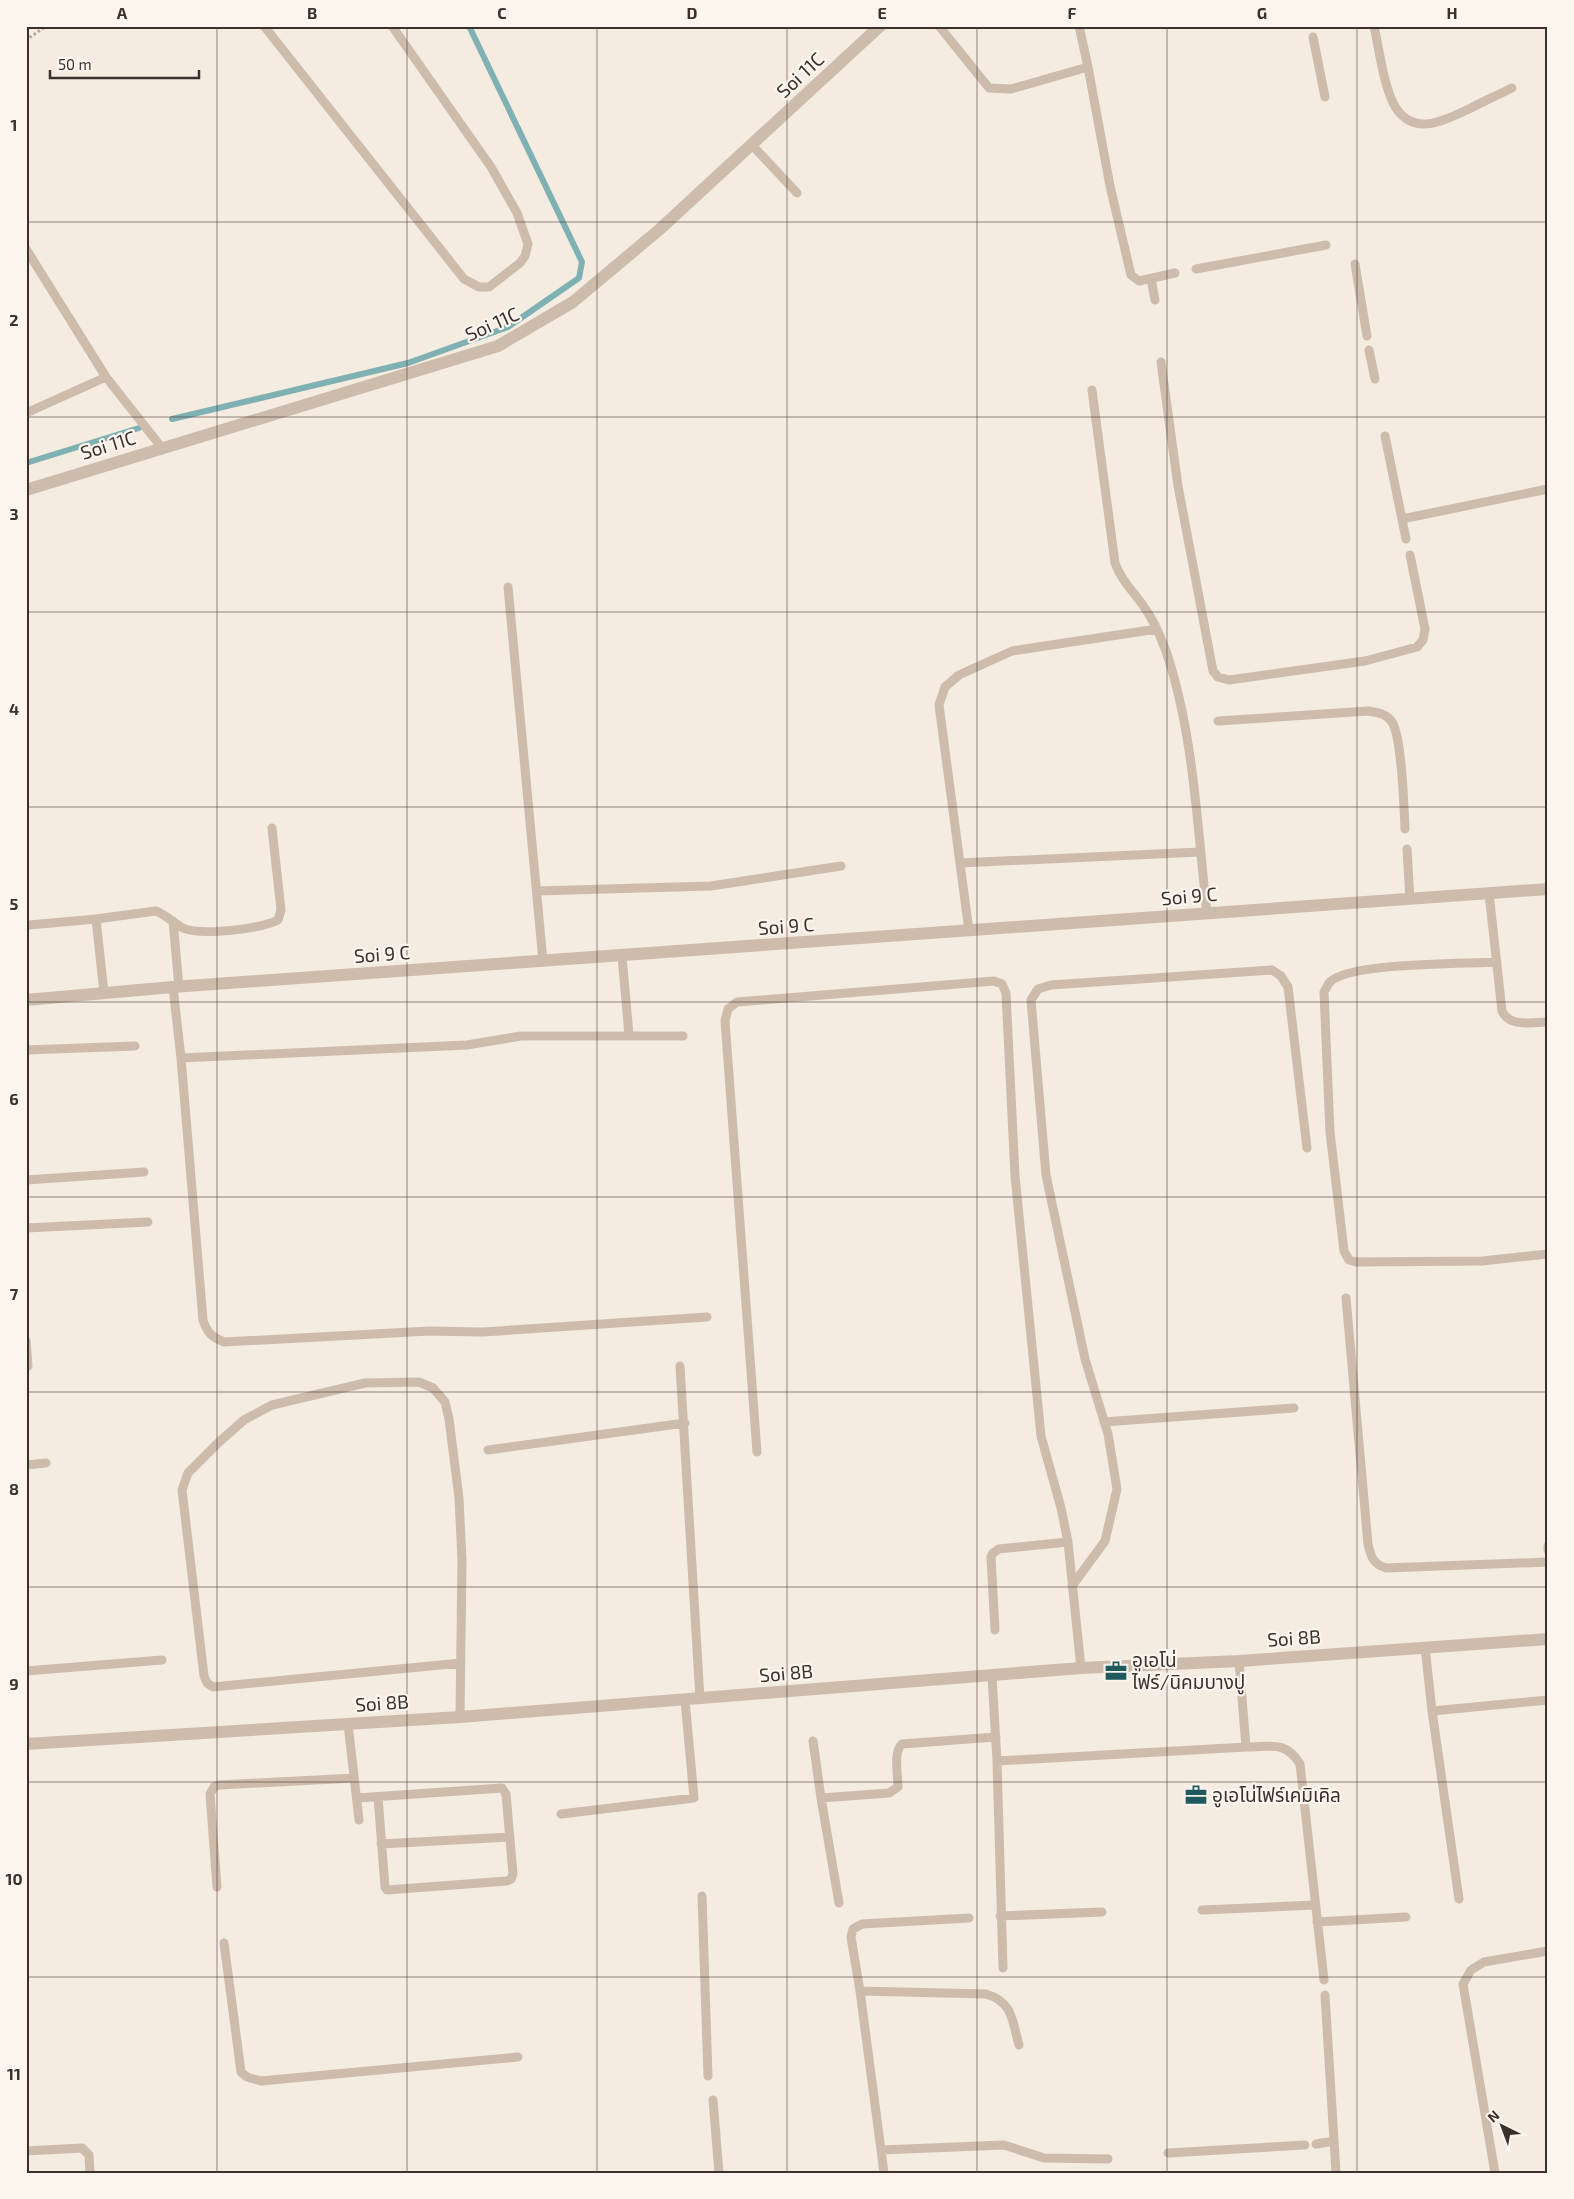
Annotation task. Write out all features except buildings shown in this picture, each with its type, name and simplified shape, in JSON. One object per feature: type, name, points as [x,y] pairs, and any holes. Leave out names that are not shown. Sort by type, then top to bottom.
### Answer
[{"type":"street","name":"Soi 11C","points":[[26,490],[498,346],[574,302],[660,229],[880,26]]},
{"type":"street","name":"Soi 9 C","points":[[26,1000],[176,987],[1548,889]]},
{"type":"street","name":"Soi 8B","points":[[26,1744],[460,1717],[1081,1668],[1239,1661],[1548,1639]]},
{"type":"lane","points":[[264,26],[464,279],[479,287],[490,287],[520,263],[525,256],[528,244],[517,213],[491,167],[392,26]]},
{"type":"lane","points":[[939,26],[989,88],[1011,89],[1088,67]]},
{"type":"lane","points":[[1079,26],[1131,275],[1139,281],[1175,274]]},
{"type":"lane","points":[[1374,26],[1389,91],[1396,108],[1408,121],[1422,124],[1440,123],[1512,88]]},
{"type":"lane","points":[[1313,38],[1325,97]]},
{"type":"lane","points":[[752,145],[797,192]]},
{"type":"lane","points":[[1196,269],[1326,245]]},
{"type":"lane","points":[[26,249],[106,378],[162,448]]},
{"type":"lane","points":[[1355,264],[1367,336]]},
{"type":"lane","points":[[1151,279],[1155,300]]},
{"type":"lane","points":[[1369,350],[1375,378]]},
{"type":"lane","points":[[1161,362],[1178,486],[1213,671],[1218,676],[1229,680],[1365,661],[1416,647],[1423,640],[1425,628],[1410,555]]},
{"type":"lane","points":[[26,413],[106,378]]},
{"type":"lane","points":[[1092,390],[1115,563],[1119,574],[1142,604],[1157,629],[1166,650],[1179,698],[1190,757],[1207,913]]},
{"type":"lane","points":[[1385,436],[1406,539]]},
{"type":"lane","points":[[1402,519],[1548,489]]},
{"type":"lane","points":[[508,587],[543,961]]},
{"type":"lane","points":[[970,931],[939,705],[945,687],[959,675],[1012,651],[1157,629]]},
{"type":"lane","points":[[1218,721],[1368,711],[1383,714],[1392,722],[1398,739],[1405,829]]},
{"type":"lane","points":[[29,925],[156,911],[182,927],[200,932],[267,925],[278,920],[281,910],[272,828]]},
{"type":"lane","points":[[1407,848],[1410,900]]},
{"type":"lane","points":[[960,863],[1200,852]]},
{"type":"lane","points":[[537,891],[711,886],[841,866]]},
{"type":"lane","points":[[1489,893],[1502,1011],[1506,1018],[1512,1022],[1548,1022]]},
{"type":"lane","points":[[96,919],[104,993]]},
{"type":"lane","points":[[173,921],[181,1058],[203,1320],[207,1331],[213,1338],[224,1342],[429,1331],[483,1332],[707,1317]]},
{"type":"lane","points":[[622,956],[629,1035]]},
{"type":"lane","points":[[1497,962],[1382,967],[1344,975],[1330,982],[1324,992],[1330,1132],[1344,1251],[1348,1260],[1356,1262],[1482,1260],[1548,1254]]},
{"type":"lane","points":[[1072,1586],[1105,1541],[1117,1489],[1104,1422],[1085,1359],[1046,1174],[1031,1000],[1038,990],[1050,985],[1272,970],[1280,976],[1288,987],[1307,1148]]},
{"type":"lane","points":[[757,1452],[725,1021],[728,1009],[737,1002],[994,981],[1002,984],[1006,994],[1015,1176],[1041,1436],[1061,1508],[1068,1542],[1081,1668]]},
{"type":"lane","points":[[181,1058],[467,1045],[521,1036],[684,1036]]},
{"type":"lane","points":[[26,1050],[135,1046]]},
{"type":"lane","points":[[26,1180],[144,1172]]},
{"type":"lane","points":[[26,1228],[148,1222]]},
{"type":"lane","points":[[1346,1298],[1366,1526],[1371,1558],[1378,1565],[1386,1568],[1548,1562]]},
{"type":"lane","points":[[26,1341],[28,1366]]},
{"type":"lane","points":[[680,1366],[685,1424],[700,1699]]},
{"type":"lane","points":[[460,1717],[461,1663],[462,1560],[459,1498],[450,1419],[445,1402],[433,1388],[419,1382],[365,1383],[272,1405],[244,1420],[188,1473],[182,1490],[185,1528],[204,1676],[207,1683],[213,1687],[461,1663]]},
{"type":"lane","points":[[1104,1422],[1294,1408]]},
{"type":"lane","points":[[488,1450],[685,1424]]},
{"type":"lane","points":[[26,1465],[46,1463]]},
{"type":"lane","points":[[995,1630],[992,1553],[999,1549],[1068,1542]]},
{"type":"lane","points":[[1425,1647],[1432,1711],[1459,1898]]},
{"type":"lane","points":[[26,1671],[162,1660]]},
{"type":"lane","points":[[1239,1661],[1246,1747]]},
{"type":"lane","points":[[992,1676],[997,1761],[1003,1968]]},
{"type":"lane","points":[[561,1814],[694,1802],[685,1700]]},
{"type":"lane","points":[[1432,1711],[1548,1700]]},
{"type":"lane","points":[[348,1724],[359,1820]]},
{"type":"lane","points":[[821,1798],[895,1791],[898,1787],[897,1753],[902,1744],[996,1737]]},
{"type":"lane","points":[[813,1741],[839,1903]]},
{"type":"lane","points":[[997,1761],[1246,1747],[1284,1747],[1292,1752],[1300,1764],[1324,1980]]},
{"type":"lane","points":[[217,1887],[210,1794],[214,1788],[220,1785],[354,1778]]},
{"type":"lane","points":[[356,1798],[502,1788],[506,1794],[513,1874],[511,1878],[507,1881],[390,1891],[385,1888],[378,1797]]},
{"type":"lane","points":[[382,1844],[510,1837]]},
{"type":"lane","points":[[702,1896],[708,2076]]},
{"type":"lane","points":[[1202,1910],[1315,1905]]},
{"type":"lane","points":[[1000,1916],[1102,1912]]},
{"type":"lane","points":[[1317,1922],[1406,1917]]},
{"type":"lane","points":[[884,2173],[860,1990],[851,1937],[853,1929],[862,1924],[969,1918]]},
{"type":"lane","points":[[224,1943],[241,2072],[247,2077],[261,2080],[518,2057]]},
{"type":"lane","points":[[1495,2173],[1463,1984],[1471,1970],[1484,1962],[1548,1951]]},
{"type":"lane","points":[[860,1990],[986,1994],[998,1998],[1008,2007],[1019,2044]]},
{"type":"lane","points":[[1324,1995],[1336,2173]]},
{"type":"lane","points":[[713,2100],[719,2173]]},
{"type":"lane","points":[[1316,2144],[1334,2141]]},
{"type":"lane","points":[[881,2150],[1004,2145],[1044,2158],[1108,2159]]},
{"type":"lane","points":[[1168,2153],[1305,2145]]},
{"type":"lane","points":[[26,2152],[82,2148],[89,2155],[90,2173]]},
{"type":"path","points":[[26,34],[29,38],[46,26]]},
{"type":"waterway","points":[[172,419],[408,363],[508,327],[579,278],[582,262],[469,26]]},
{"type":"waterway","points":[[26,463],[139,428]]},
{"type":"place","name":"อูเอโน่ ไฟร์/นิคมบางปู","points":[[1116,1671]]},
{"type":"place","name":"อูเอโน่ไฟร์เคมิเคิล","points":[[1196,1795]]}]
